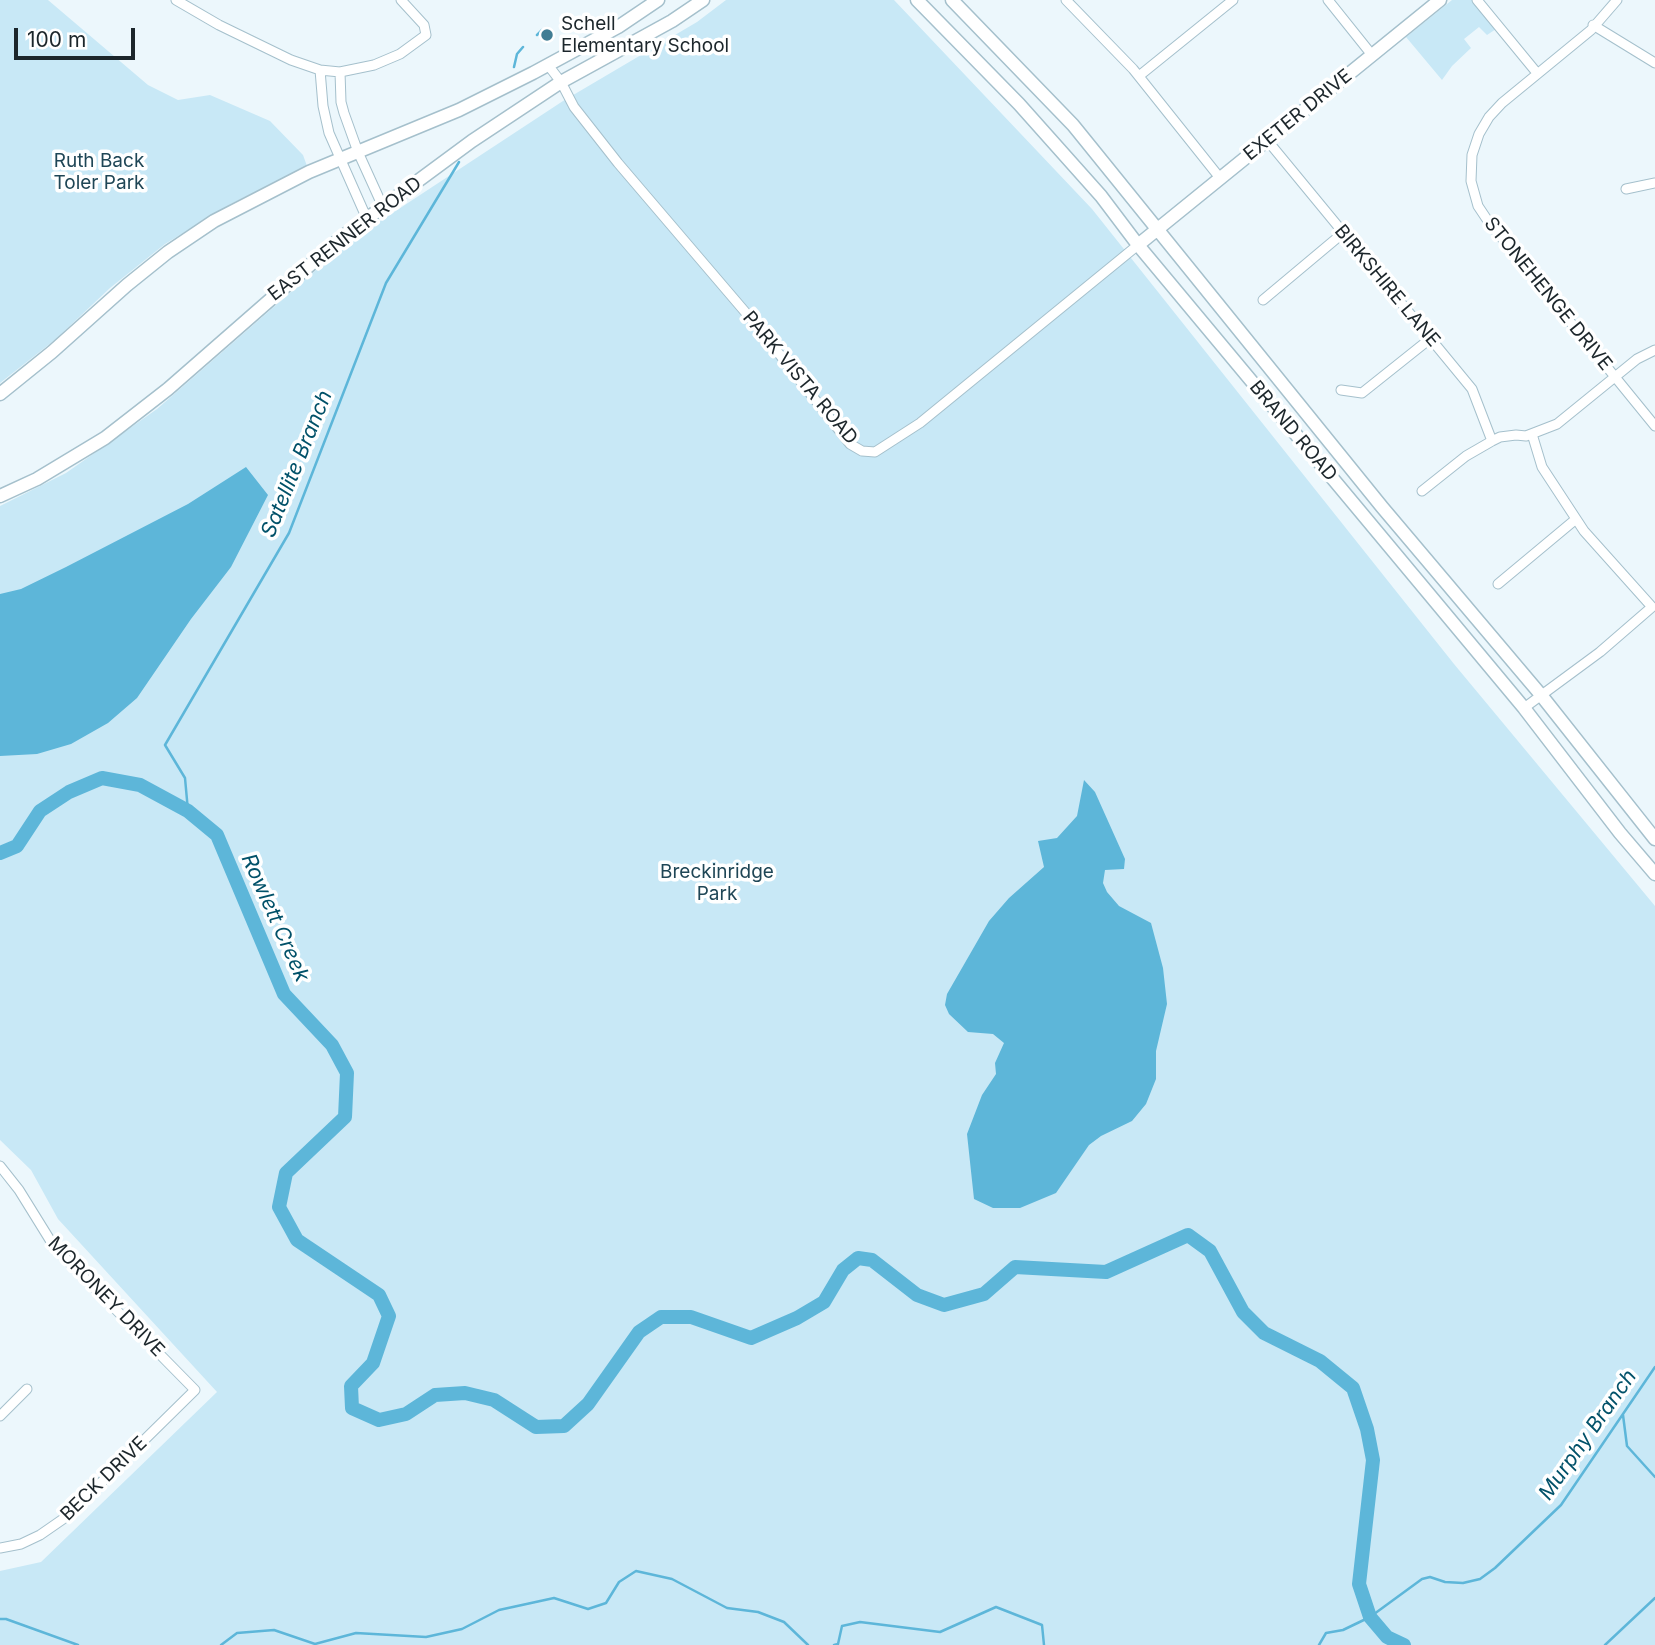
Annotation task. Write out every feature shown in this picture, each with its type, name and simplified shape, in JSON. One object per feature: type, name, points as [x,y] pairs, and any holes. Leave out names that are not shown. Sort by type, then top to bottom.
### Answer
[{"type":"main road","points":[[0,394],[127,285],[191,237],[243,204],[340,159],[460,110],[618,27],[658,0]]},
{"type":"main road","name":"EAST RENNER ROAD","points":[[0,496],[37,479],[122,425],[168,389],[304,269],[383,206],[493,127],[561,82],[661,27],[703,0]]},
{"type":"main road","name":"BRAND ROAD","points":[[917,0],[992,76],[1101,196],[1138,245],[1524,708],[1655,874]]},
{"type":"main road","name":"BRAND ROAD","points":[[952,0],[1073,125],[1382,507],[1541,695],[1655,839]]},
{"type":"main road","name":"EXETER DRIVE","points":[[1138,245],[1440,0]]},
{"type":"main road","points":[[992,76],[1009,57]]},
{"type":"street","points":[[176,0],[291,60],[320,70],[340,72],[374,65],[400,54],[426,35],[424,25],[401,0]]},
{"type":"street","points":[[1066,0],[1139,76],[1220,178]]},
{"type":"street","points":[[1139,76],[1233,0]]},
{"type":"street","points":[[1328,0],[1372,55]]},
{"type":"street","points":[[1477,0],[1536,73]]},
{"type":"street","name":"STONEHENGE DRIVE","points":[[1617,0],[1591,30],[1536,73],[1489,117],[1479,134],[1472,155],[1471,181],[1478,206],[1488,221],[1655,426]]},
{"type":"street","points":[[1593,25],[1655,63]]},
{"type":"street","name":"PARK VISTA ROAD","points":[[548,65],[561,82],[574,107],[618,163],[758,327],[850,444],[862,451],[875,452],[920,423],[1138,245]]},
{"type":"street","points":[[320,70],[323,106],[329,133],[367,219]]},
{"type":"street","points":[[340,72],[341,102],[383,206]]},
{"type":"street","points":[[323,106],[341,102]]},
{"type":"street","name":"BIRKSHIRE LANE","points":[[1267,140],[1472,389],[1492,441]]},
{"type":"street","points":[[1626,189],[1655,183]]},
{"type":"street","points":[[1263,300],[1343,233]]},
{"type":"street","points":[[1341,390],[1362,393],[1431,338]]},
{"type":"street","points":[[1422,491],[1466,456],[1500,437],[1526,436],[1557,424],[1637,359],[1655,350]]},
{"type":"street","points":[[1524,708],[1600,652],[1652,607],[1584,531],[1542,467],[1532,434]]},
{"type":"street","points":[[1498,584],[1576,519]]},
{"type":"street","name":"MORONEY DRIVE","points":[[0,1166],[19,1190],[50,1240],[67,1260],[195,1390]]},
{"type":"street","points":[[0,1416],[27,1388]]},
{"type":"street","name":"BECK DRIVE","points":[[0,1548],[30,1539],[57,1524],[195,1390]]},
{"type":"green space","name":"Ruth Back Toler Park","points":[[0,0],[48,0],[148,85],[178,100],[210,95],[270,121],[303,155],[307,166],[231,204],[165,244],[110,288],[56,339],[0,383]]},
{"type":"green space","name":"Breckinridge Park","points":[[726,0],[894,0],[1092,209],[1454,664],[1655,906],[1655,1645],[0,1645],[0,1571],[41,1562],[217,1392],[58,1219],[31,1170],[0,1140],[0,506],[66,473],[157,409],[347,243],[563,101],[697,22]]},
{"type":"green space","points":[[1452,0],[1472,0],[1496,29],[1487,35],[1479,27],[1464,39],[1471,48],[1442,80],[1406,37]]},
{"type":"water","points":[[246,467],[268,495],[231,567],[191,619],[137,698],[108,723],[71,744],[37,754],[0,756],[0,594],[21,589],[66,567],[188,504]]},
{"type":"water","points":[[1084,780],[1095,792],[1125,859],[1124,869],[1105,870],[1103,883],[1119,906],[1151,923],[1163,968],[1167,1004],[1156,1051],[1156,1079],[1146,1104],[1132,1121],[1089,1145],[1056,1193],[1020,1208],[993,1208],[974,1199],[967,1134],[982,1095],[996,1074],[995,1063],[1004,1043],[993,1034],[968,1032],[949,1014],[945,1005],[947,994],[989,921],[1009,898],[1044,867],[1038,841],[1057,838],[1077,816]]},
{"type":"waterway","name":"Satellite Branch","points":[[537,35],[542,30]]},
{"type":"waterway","name":"Satellite Branch","points":[[514,67],[517,54],[523,47]]},
{"type":"waterway","name":"Satellite Branch","points":[[188,811],[185,778],[165,745],[289,533],[386,283],[459,162]]},
{"type":"waterway","name":"Rowlett Creek","points":[[0,853],[17,846],[40,811],[69,792],[102,778],[140,785],[188,811],[217,835],[284,994],[332,1045],[347,1073],[345,1117],[286,1173],[279,1207],[297,1240],[379,1295],[389,1316],[373,1363],[351,1386],[352,1408],[379,1420],[406,1414],[435,1395],[465,1393],[494,1400],[536,1427],[564,1426],[588,1404],[639,1332],[661,1317],[691,1317],[751,1338],[797,1318],[824,1302],[843,1270],[858,1258],[872,1260],[917,1295],[944,1305],[984,1294],[1015,1267],[1106,1272],[1188,1235],[1210,1251],[1243,1312],[1264,1333],[1320,1361],[1353,1388],[1367,1429],[1373,1460],[1359,1584],[1370,1617],[1387,1637],[1404,1645]]},
{"type":"waterway","name":"Murphy Branch","points":[[1319,1645],[1326,1633],[1343,1630],[1370,1617],[1422,1579],[1430,1577],[1445,1582],[1463,1583],[1480,1579],[1495,1568],[1561,1505],[1655,1367]]},
{"type":"waterway","points":[[1623,1415],[1627,1446],[1655,1477]]},
{"type":"waterway","points":[[221,1645],[237,1633],[274,1630],[315,1644],[356,1633],[426,1637],[462,1629],[499,1610],[554,1598],[588,1609],[606,1603],[619,1582],[636,1571],[672,1579],[727,1608],[758,1612],[784,1622],[808,1645]]},
{"type":"waterway","points":[[1605,1645],[1655,1598]]},
{"type":"waterway","points":[[834,1645],[838,1644],[842,1626],[860,1622],[940,1632],[996,1607],[1042,1625],[1044,1645]]},
{"type":"waterway","points":[[0,1619],[78,1645]]},
{"type":"place","name":"Schell Elementary School","points":[[547,35]]}]
